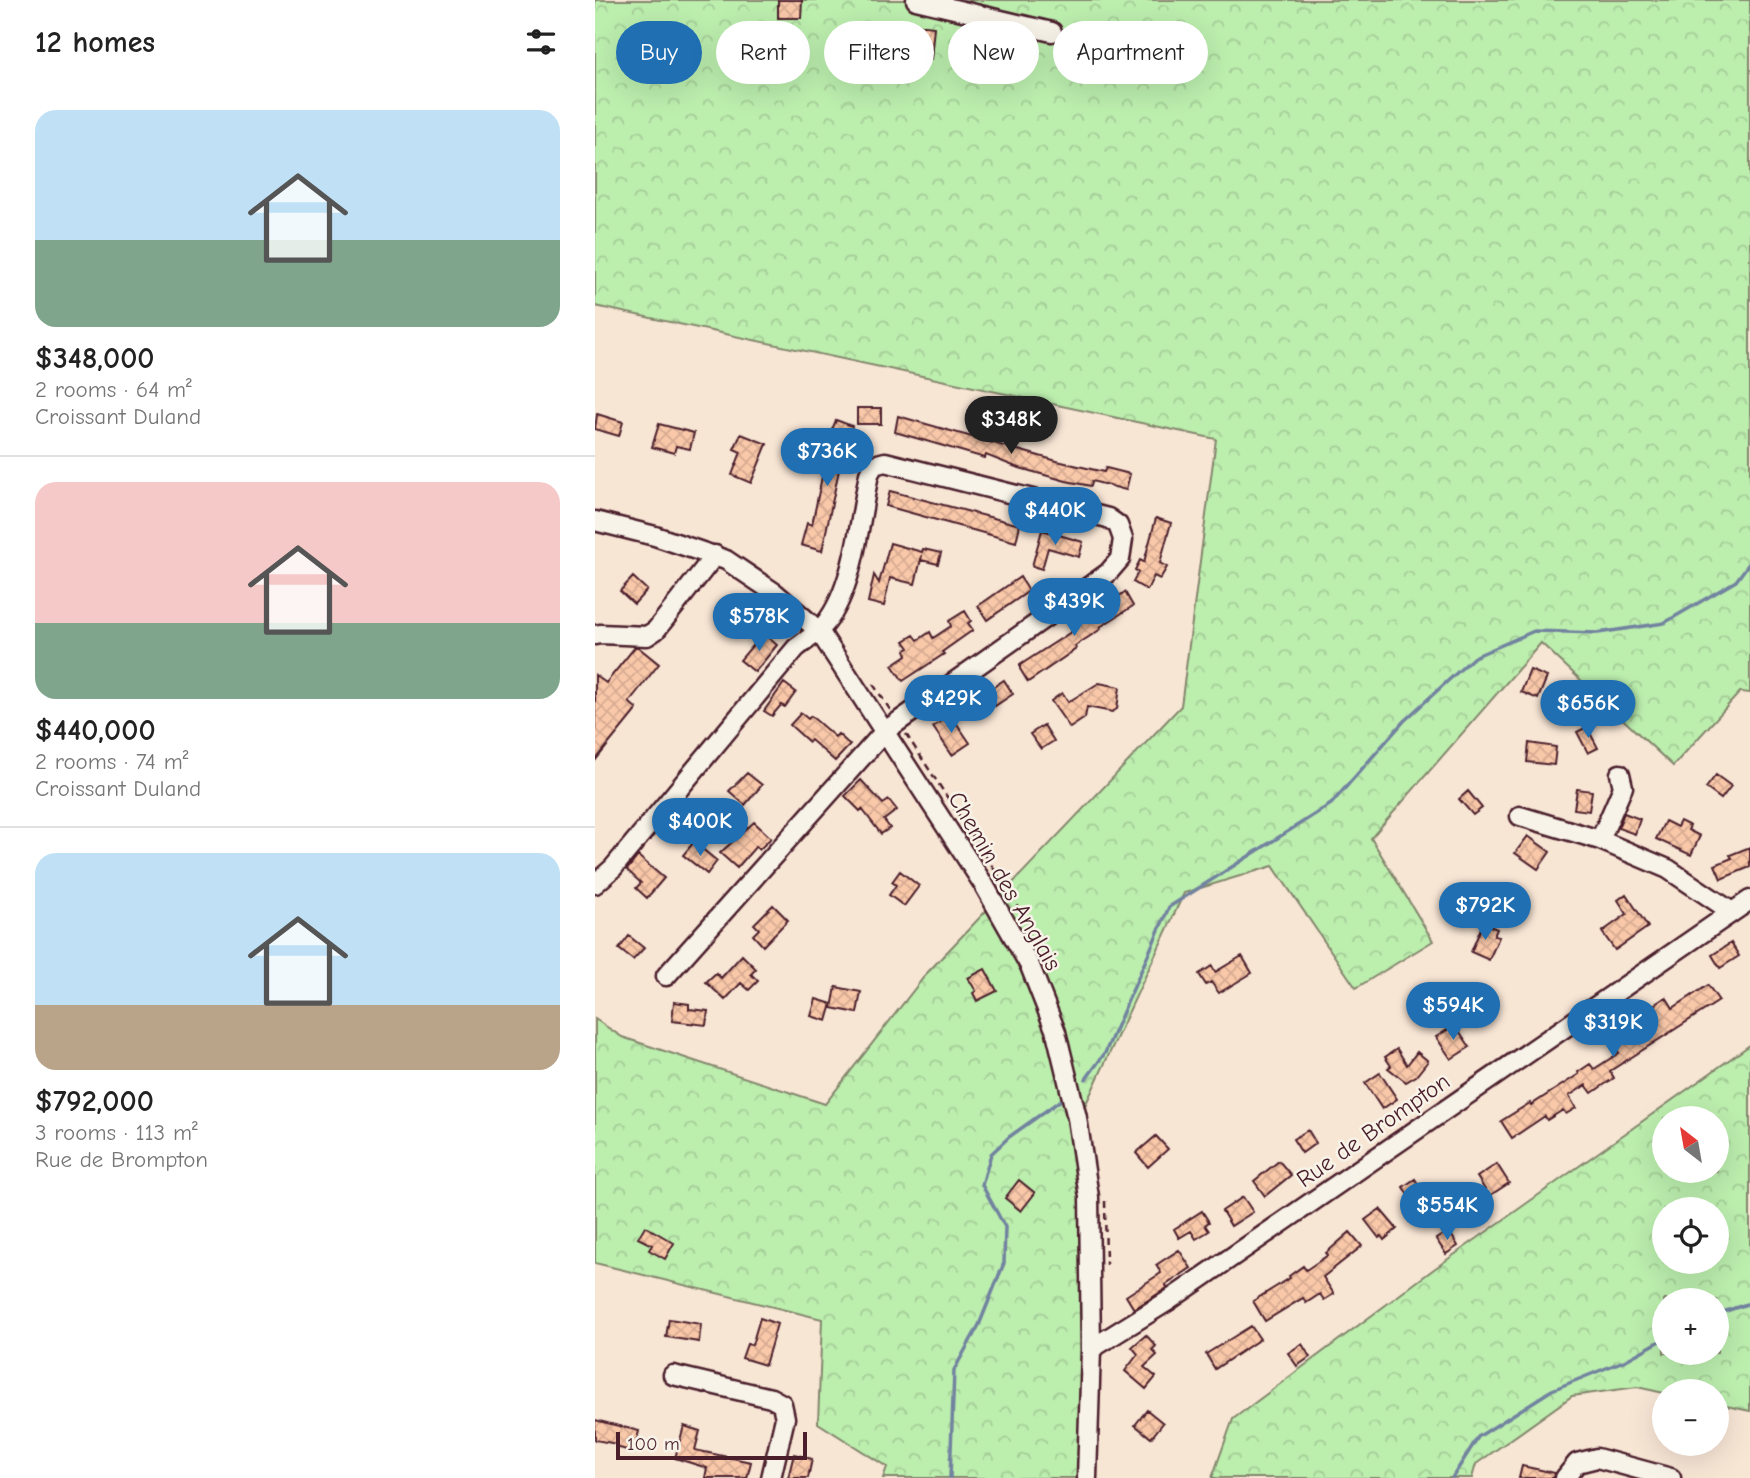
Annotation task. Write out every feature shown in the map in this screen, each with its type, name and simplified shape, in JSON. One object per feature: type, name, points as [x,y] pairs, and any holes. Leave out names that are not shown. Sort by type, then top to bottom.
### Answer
[{"type":"street","points":[[916,0],[1052,32]]},
{"type":"street","points":[[595,884],[613,868],[796,648],[828,621],[847,583],[869,474],[874,465],[885,462],[1108,518],[1118,525],[1123,539],[1120,559],[1108,573],[885,731],[666,976]]},
{"type":"street","name":"Chemin des Anglais","points":[[595,521],[715,555],[775,593],[819,631],[984,885],[1030,966],[1056,1032],[1077,1118],[1089,1197],[1091,1349],[1087,1478]]},
{"type":"street","points":[[595,635],[647,636],[656,630],[715,555]]},
{"type":"street","points":[[1600,839],[1623,787],[1620,775]]},
{"type":"street","points":[[1520,816],[1600,839],[1668,869],[1732,912]]},
{"type":"street","name":"Rue de Brompton","points":[[1091,1349],[1168,1301],[1750,900]]},
{"type":"street","points":[[673,1375],[777,1400],[782,1404],[785,1418],[771,1478]]},
{"type":"street","points":[[1565,1478],[1577,1462],[1597,1458],[1671,1478]]},
{"type":"green space","points":[[595,0],[1750,0],[1750,693],[1740,692],[1673,766],[1541,643],[1371,838],[1433,941],[1356,988],[1273,866],[1184,893],[1077,1123],[1087,1337],[1081,1478],[883,1478],[887,1467],[818,1423],[822,1319],[595,1263],[595,1019],[622,1037],[825,1104],[927,973],[1181,706],[1216,439],[595,306]]},
{"type":"green space","points":[[1750,1045],[1750,1411],[1729,1407],[1729,1379],[1652,1379],[1652,1390],[1637,1387],[1572,1396],[1476,1464],[1472,1478],[1212,1478],[1233,1419],[1434,1269],[1652,1114],[1652,1183],[1729,1183],[1729,1106],[1664,1106]]},
{"type":"building","points":[[778,0],[802,0],[801,18],[778,18]]},
{"type":"building","points":[[857,408],[881,408],[881,424],[857,424]]},
{"type":"building","points":[[597,414],[623,422],[619,436],[595,429]]},
{"type":"building","points":[[898,416],[1057,461],[1104,472],[1106,468],[1130,474],[1126,490],[1092,481],[1091,486],[1066,481],[1016,467],[986,455],[985,458],[895,432]]},
{"type":"building","points":[[836,420],[852,426],[844,446],[822,551],[801,545],[807,523],[812,525],[829,443],[827,442]]},
{"type":"building","points":[[659,424],[694,433],[690,449],[676,446],[674,453],[652,447]]},
{"type":"building","points":[[741,434],[767,444],[751,483],[732,475],[741,452],[734,449]]},
{"type":"building","points":[[890,491],[1020,525],[1016,542],[886,506]]},
{"type":"building","points":[[1156,518],[1171,523],[1160,563],[1167,567],[1160,579],[1154,576],[1147,590],[1133,582],[1140,560],[1144,562]]},
{"type":"building","points":[[1042,530],[1083,542],[1079,557],[1048,548],[1042,569],[1032,566]]},
{"type":"building","points":[[890,543],[922,552],[923,549],[941,553],[938,564],[921,560],[922,555],[915,584],[890,578],[884,606],[868,602],[874,575],[879,583]]},
{"type":"building","points":[[633,577],[647,590],[634,604],[620,591]]},
{"type":"building","points":[[1020,577],[1029,591],[987,620],[978,606]]},
{"type":"building","points":[[1125,592],[1133,606],[1100,627],[1101,629],[1075,646],[1076,649],[1028,682],[1020,665]]},
{"type":"building","points":[[965,611],[973,630],[942,652],[944,654],[903,681],[892,665],[907,655],[905,650],[909,648],[904,641],[914,635],[918,640],[930,632],[933,638],[951,626],[949,621]]},
{"type":"building","points":[[763,633],[777,645],[755,672],[740,660]]},
{"type":"building","points":[[635,647],[659,664],[629,702],[637,709],[595,761],[595,675],[606,683]]},
{"type":"building","points":[[1530,670],[1547,677],[1538,699],[1521,692]]},
{"type":"building","points":[[1004,680],[1013,694],[995,706],[986,692]]},
{"type":"building","points":[[784,683],[796,692],[785,707],[781,705],[772,716],[764,711]]},
{"type":"building","points":[[1099,683],[1120,687],[1117,709],[1112,712],[1087,707],[1085,718],[1070,728],[1051,701],[1062,693],[1068,702]]},
{"type":"building","points":[[801,713],[808,719],[811,716],[835,737],[838,734],[850,745],[835,761],[790,725]]},
{"type":"building","points":[[951,715],[970,743],[952,755],[933,727]]},
{"type":"building","points":[[1044,725],[1054,741],[1041,749],[1030,734]]},
{"type":"building","points":[[1587,727],[1598,748],[1588,753],[1577,732]]},
{"type":"building","points":[[1529,743],[1556,747],[1554,765],[1527,762]]},
{"type":"building","points":[[747,773],[762,785],[745,805],[729,791]]},
{"type":"building","points":[[1716,775],[1731,786],[1721,799],[1706,788]]},
{"type":"building","points":[[861,780],[883,804],[889,800],[897,810],[884,820],[890,828],[881,834],[862,809],[860,811],[845,796]]},
{"type":"building","points":[[1577,789],[1592,791],[1589,811],[1574,809]]},
{"type":"building","points":[[1468,791],[1482,808],[1473,815],[1459,799]]},
{"type":"building","points":[[695,806],[709,821],[696,834],[682,819]]},
{"type":"building","points":[[1624,813],[1640,819],[1635,834],[1618,828]]},
{"type":"building","points":[[1665,821],[1677,827],[1680,821],[1690,826],[1688,830],[1700,836],[1691,855],[1656,839]]},
{"type":"building","points":[[754,822],[771,838],[759,850],[756,846],[737,868],[720,853]]},
{"type":"building","points":[[1528,836],[1550,852],[1538,869],[1515,853]]},
{"type":"building","points":[[694,842],[717,861],[707,874],[683,855]]},
{"type":"building","points":[[1750,847],[1750,867],[1721,879],[1715,865]]},
{"type":"building","points":[[638,856],[664,878],[647,898],[636,888],[641,883],[627,870]]},
{"type":"building","points":[[900,871],[919,886],[904,906],[889,895],[896,885],[892,882]]},
{"type":"building","points":[[1626,894],[1648,927],[1615,950],[1602,932],[1627,914],[1618,900]]},
{"type":"building","points":[[773,905],[788,920],[763,946],[753,935],[759,929],[754,924]]},
{"type":"building","points":[[1483,923],[1497,929],[1494,936],[1499,937],[1489,960],[1471,952]]},
{"type":"building","points":[[629,936],[644,948],[633,960],[619,949]]},
{"type":"building","points":[[1731,943],[1739,956],[1720,968],[1712,955]]},
{"type":"building","points":[[742,955],[756,969],[751,974],[758,981],[749,990],[741,983],[725,1000],[706,982],[716,973],[721,978]]},
{"type":"building","points":[[1242,956],[1252,973],[1219,993],[1211,982],[1206,985],[1199,974],[1212,966],[1215,972]]},
{"type":"building","points":[[985,969],[997,991],[977,1001],[973,993],[976,991],[968,978]]},
{"type":"building","points":[[1708,985],[1719,1001],[1610,1071],[1614,1078],[1592,1093],[1586,1085],[1569,1096],[1576,1108],[1566,1114],[1563,1110],[1547,1120],[1545,1116],[1512,1138],[1501,1121],[1530,1103],[1531,1105],[1590,1064],[1594,1069],[1619,1053],[1613,1044],[1643,1025],[1639,1019],[1654,1010],[1652,1006],[1666,997],[1673,1008]]},
{"type":"building","points":[[836,987],[861,992],[857,1013],[832,1008]]},
{"type":"building","points":[[816,999],[832,1004],[827,1021],[811,1016]]},
{"type":"building","points":[[674,1002],[689,1004],[689,1009],[708,1011],[706,1025],[672,1021]]},
{"type":"building","points":[[1455,1025],[1470,1047],[1451,1059],[1436,1037]]},
{"type":"building","points":[[1397,1049],[1407,1065],[1417,1052],[1428,1061],[1416,1076],[1406,1082],[1388,1068],[1391,1066],[1385,1057]]},
{"type":"building","points":[[1380,1073],[1397,1099],[1382,1109],[1365,1083]]},
{"type":"building","points":[[1308,1130],[1316,1143],[1302,1153],[1293,1139]]},
{"type":"building","points":[[1156,1136],[1168,1149],[1148,1167],[1136,1153]]},
{"type":"building","points":[[1279,1161],[1291,1175],[1265,1196],[1254,1181]]},
{"type":"building","points":[[1497,1164],[1509,1183],[1489,1196],[1477,1177]]},
{"type":"building","points":[[1415,1179],[1434,1208],[1422,1217],[1403,1187]]},
{"type":"building","points":[[1019,1180],[1035,1193],[1021,1211],[1005,1198]]},
{"type":"building","points":[[1243,1197],[1253,1212],[1231,1226],[1222,1211]]},
{"type":"building","points":[[1380,1209],[1397,1229],[1384,1240],[1381,1236],[1379,1238],[1365,1220]]},
{"type":"building","points":[[1202,1211],[1209,1222],[1205,1225],[1209,1231],[1196,1239],[1191,1231],[1179,1238],[1174,1229]]},
{"type":"building","points":[[645,1226],[674,1243],[665,1259],[649,1250],[652,1245],[638,1238]]},
{"type":"building","points":[[1449,1231],[1458,1246],[1446,1254],[1436,1239]]},
{"type":"building","points":[[1350,1232],[1362,1246],[1323,1277],[1334,1294],[1324,1300],[1320,1294],[1306,1303],[1303,1298],[1265,1321],[1253,1301],[1290,1278],[1289,1276],[1303,1266],[1306,1270],[1328,1255],[1326,1253]]},
{"type":"building","points":[[1179,1250],[1191,1268],[1166,1285],[1167,1288],[1134,1309],[1126,1296],[1161,1273],[1156,1265]]},
{"type":"building","points":[[760,1318],[777,1324],[765,1365],[742,1358],[747,1344],[752,1345]]},
{"type":"building","points":[[669,1319],[701,1324],[699,1342],[666,1337]]},
{"type":"building","points":[[1251,1326],[1260,1339],[1215,1369],[1206,1354]]},
{"type":"building","points":[[1146,1335],[1156,1346],[1152,1350],[1157,1355],[1144,1367],[1156,1377],[1146,1389],[1125,1371],[1138,1354],[1132,1347]]},
{"type":"building","points":[[1302,1344],[1310,1357],[1297,1366],[1288,1353]]},
{"type":"building","points":[[1147,1410],[1163,1423],[1151,1438],[1135,1425]]},
{"type":"building","points":[[595,1420],[639,1431],[634,1452],[616,1447],[617,1444],[595,1440]]},
{"type":"building","points":[[684,1426],[700,1431],[695,1450],[751,1462],[747,1478],[705,1478],[707,1468],[675,1458]]},
{"type":"building","points":[[794,1454],[812,1459],[808,1478],[788,1478]]},
{"type":"building","points":[[1522,1466],[1555,1473],[1554,1478],[1519,1478]]},
{"type":"waterway","points":[[1086,1079],[1105,1053],[1169,907],[1331,804],[1404,721],[1474,657],[1534,631],[1598,633],[1664,623],[1736,581],[1750,562]]},
{"type":"waterway","points":[[950,1478],[954,1370],[979,1325],[1004,1263],[1005,1227],[982,1185],[991,1154],[1009,1137],[1061,1100]]},
{"type":"waterway","points":[[1729,1310],[1750,1303]]},
{"type":"waterway","points":[[1452,1478],[1478,1437],[1552,1390],[1626,1360],[1652,1346]]}]
